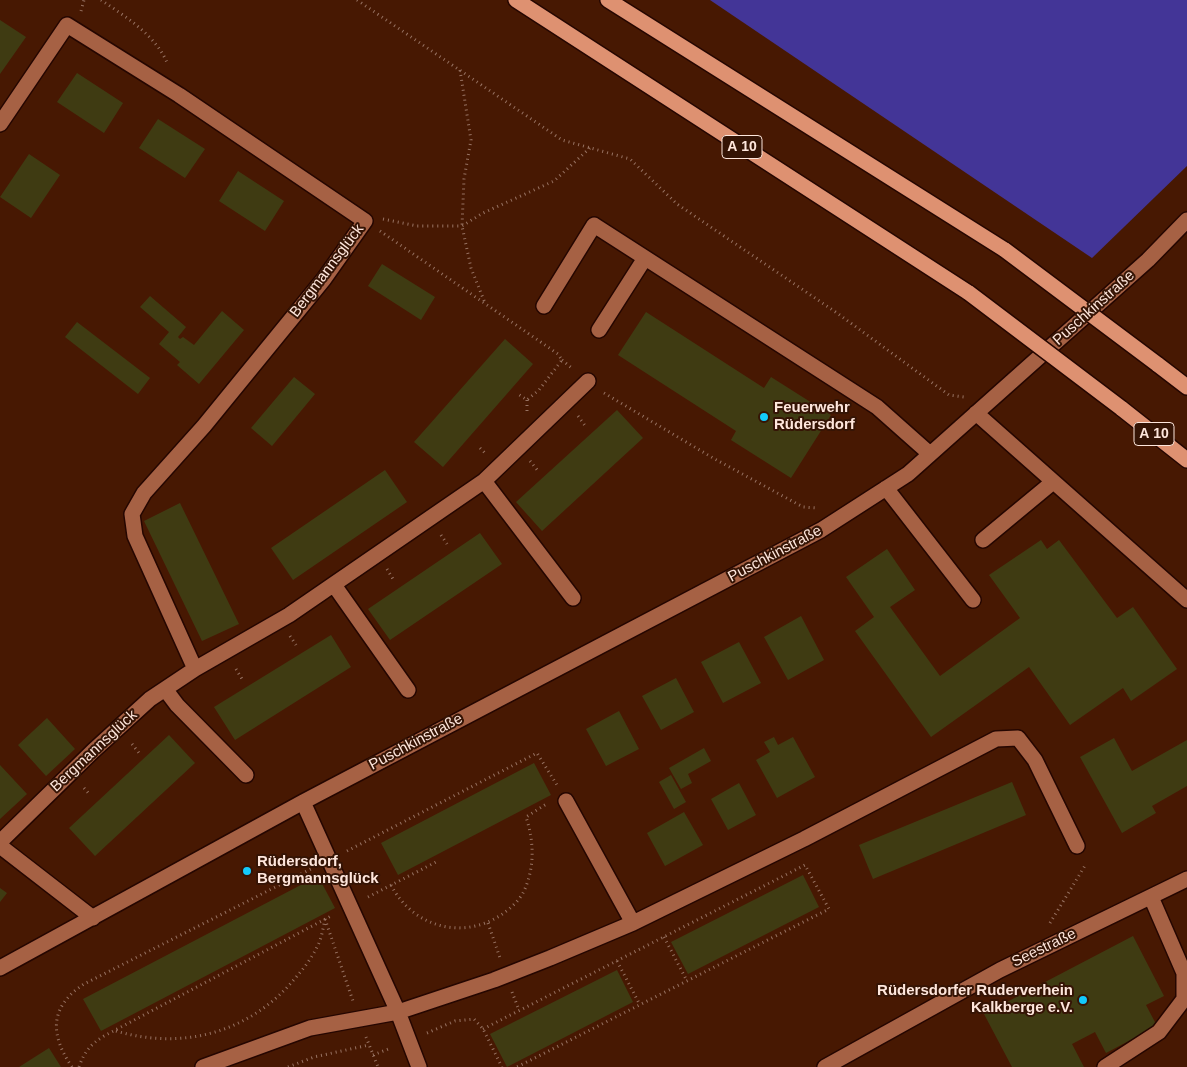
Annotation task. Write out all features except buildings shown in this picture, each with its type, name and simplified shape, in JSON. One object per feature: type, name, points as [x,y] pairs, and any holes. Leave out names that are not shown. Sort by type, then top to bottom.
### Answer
[{"type":"highway","name":"A 10","points":[[516,0],[969,293],[1187,460]]},
{"type":"highway","points":[[608,0],[1005,250],[1187,387]]},
{"type":"street","name":"Bergmannsglück","points":[[0,124],[67,25],[179,96],[365,221],[324,279],[204,426],[144,493],[132,514],[135,536],[195,669]]},
{"type":"street","name":"Puschkinstraße","points":[[0,968],[303,802],[821,530],[908,474],[1148,260],[1187,220]]},
{"type":"street","points":[[544,306],[594,225],[877,407],[930,454]]},
{"type":"street","points":[[599,330],[645,258]]},
{"type":"street","name":"Bergmannsglück","points":[[0,842],[92,751],[150,699],[195,669],[289,615],[484,480],[588,381]]},
{"type":"street","points":[[976,413],[1187,600]]},
{"type":"street","points":[[484,480],[573,598]]},
{"type":"street","points":[[983,540],[1053,482]]},
{"type":"street","points":[[886,488],[973,600]]},
{"type":"street","points":[[334,584],[408,690]]},
{"type":"street","points":[[165,689],[177,706],[246,776]]},
{"type":"street","points":[[203,1067],[310,1028],[398,1012],[494,980],[633,923],[804,839],[996,739],[1018,738],[1035,760],[1077,846]]},
{"type":"street","points":[[566,801],[633,923]]},
{"type":"street","points":[[303,802],[398,1012],[419,1067]]},
{"type":"street","points":[[0,846],[93,918]]},
{"type":"street","name":"Seestraße","points":[[825,1067],[1000,970],[1187,879]]},
{"type":"street","points":[[1105,1067],[1159,1032],[1184,999],[1184,973],[1151,897]]},
{"type":"path","points":[[101,0],[135,24],[164,54],[179,96]]},
{"type":"path","points":[[356,0],[562,140],[630,159],[677,204],[837,313],[949,395],[990,401]]},
{"type":"path","points":[[460,70],[471,140],[464,179],[462,226],[471,268],[485,303]]},
{"type":"path","points":[[365,221],[382,219],[417,226],[462,226],[483,213],[554,181],[590,148]]},
{"type":"path","points":[[365,221],[558,354],[562,360],[539,390],[527,400]]},
{"type":"path","points":[[596,398],[603,392],[713,458],[803,507],[849,512]]},
{"type":"path","points":[[518,394],[527,400]]},
{"type":"path","points":[[527,400],[527,415]]},
{"type":"path","points":[[571,422],[584,410]]},
{"type":"path","points":[[578,415],[586,427]]},
{"type":"path","points":[[522,468],[537,454]]},
{"type":"path","points":[[530,461],[538,471]]},
{"type":"path","points":[[432,537],[440,532],[447,544]]},
{"type":"path","points":[[380,574],[394,564]]},
{"type":"path","points":[[387,569],[393,579]]},
{"type":"path","points":[[282,640],[298,630]]},
{"type":"path","points":[[290,635],[296,645]]},
{"type":"path","points":[[228,674],[244,664]]},
{"type":"path","points":[[236,669],[242,679]]},
{"type":"path","points":[[125,750],[138,739]]},
{"type":"path","points":[[132,744],[139,753]]},
{"type":"path","points":[[72,1067],[61,1051],[56,1035],[60,1010],[68,994],[84,984],[538,753],[566,801],[547,803],[526,817],[533,850],[530,874],[523,892],[510,909],[488,923],[447,928],[428,922],[411,912],[398,899],[391,885]]},
{"type":"path","points":[[78,792],[90,781]]},
{"type":"path","points":[[84,787],[90,795]]},
{"type":"path","points":[[79,1067],[82,1057],[91,1044],[436,862]]},
{"type":"path","points":[[1048,926],[1087,862]]},
{"type":"path","points":[[483,1029],[805,865],[829,909],[517,1067]]},
{"type":"path","points":[[325,919],[359,1019],[378,1067]]},
{"type":"path","points":[[115,1031],[147,1038],[172,1040],[222,1030],[249,1019],[268,1006],[305,967],[318,945],[325,919]]},
{"type":"path","points":[[664,937],[687,981]]},
{"type":"path","points":[[617,961],[640,1005]]},
{"type":"path","points":[[373,1055],[461,1020],[474,1019],[483,1029],[502,1067]]},
{"type":"path","points":[[288,1067],[314,1057],[369,1045]]},
{"type":"shaded area","points":[[710,0],[1187,0],[1187,166],[1092,258]]},
{"type":"place","name":"Feuerwehr Rüdersdorf","points":[[764,417]]},
{"type":"place","name":"Rüdersdorf, Bergmannsglück","points":[[247,871]]},
{"type":"place","name":"Rüdersdorfer Ruderverhein Kalkberge e.V.","points":[[1083,1000]]}]
